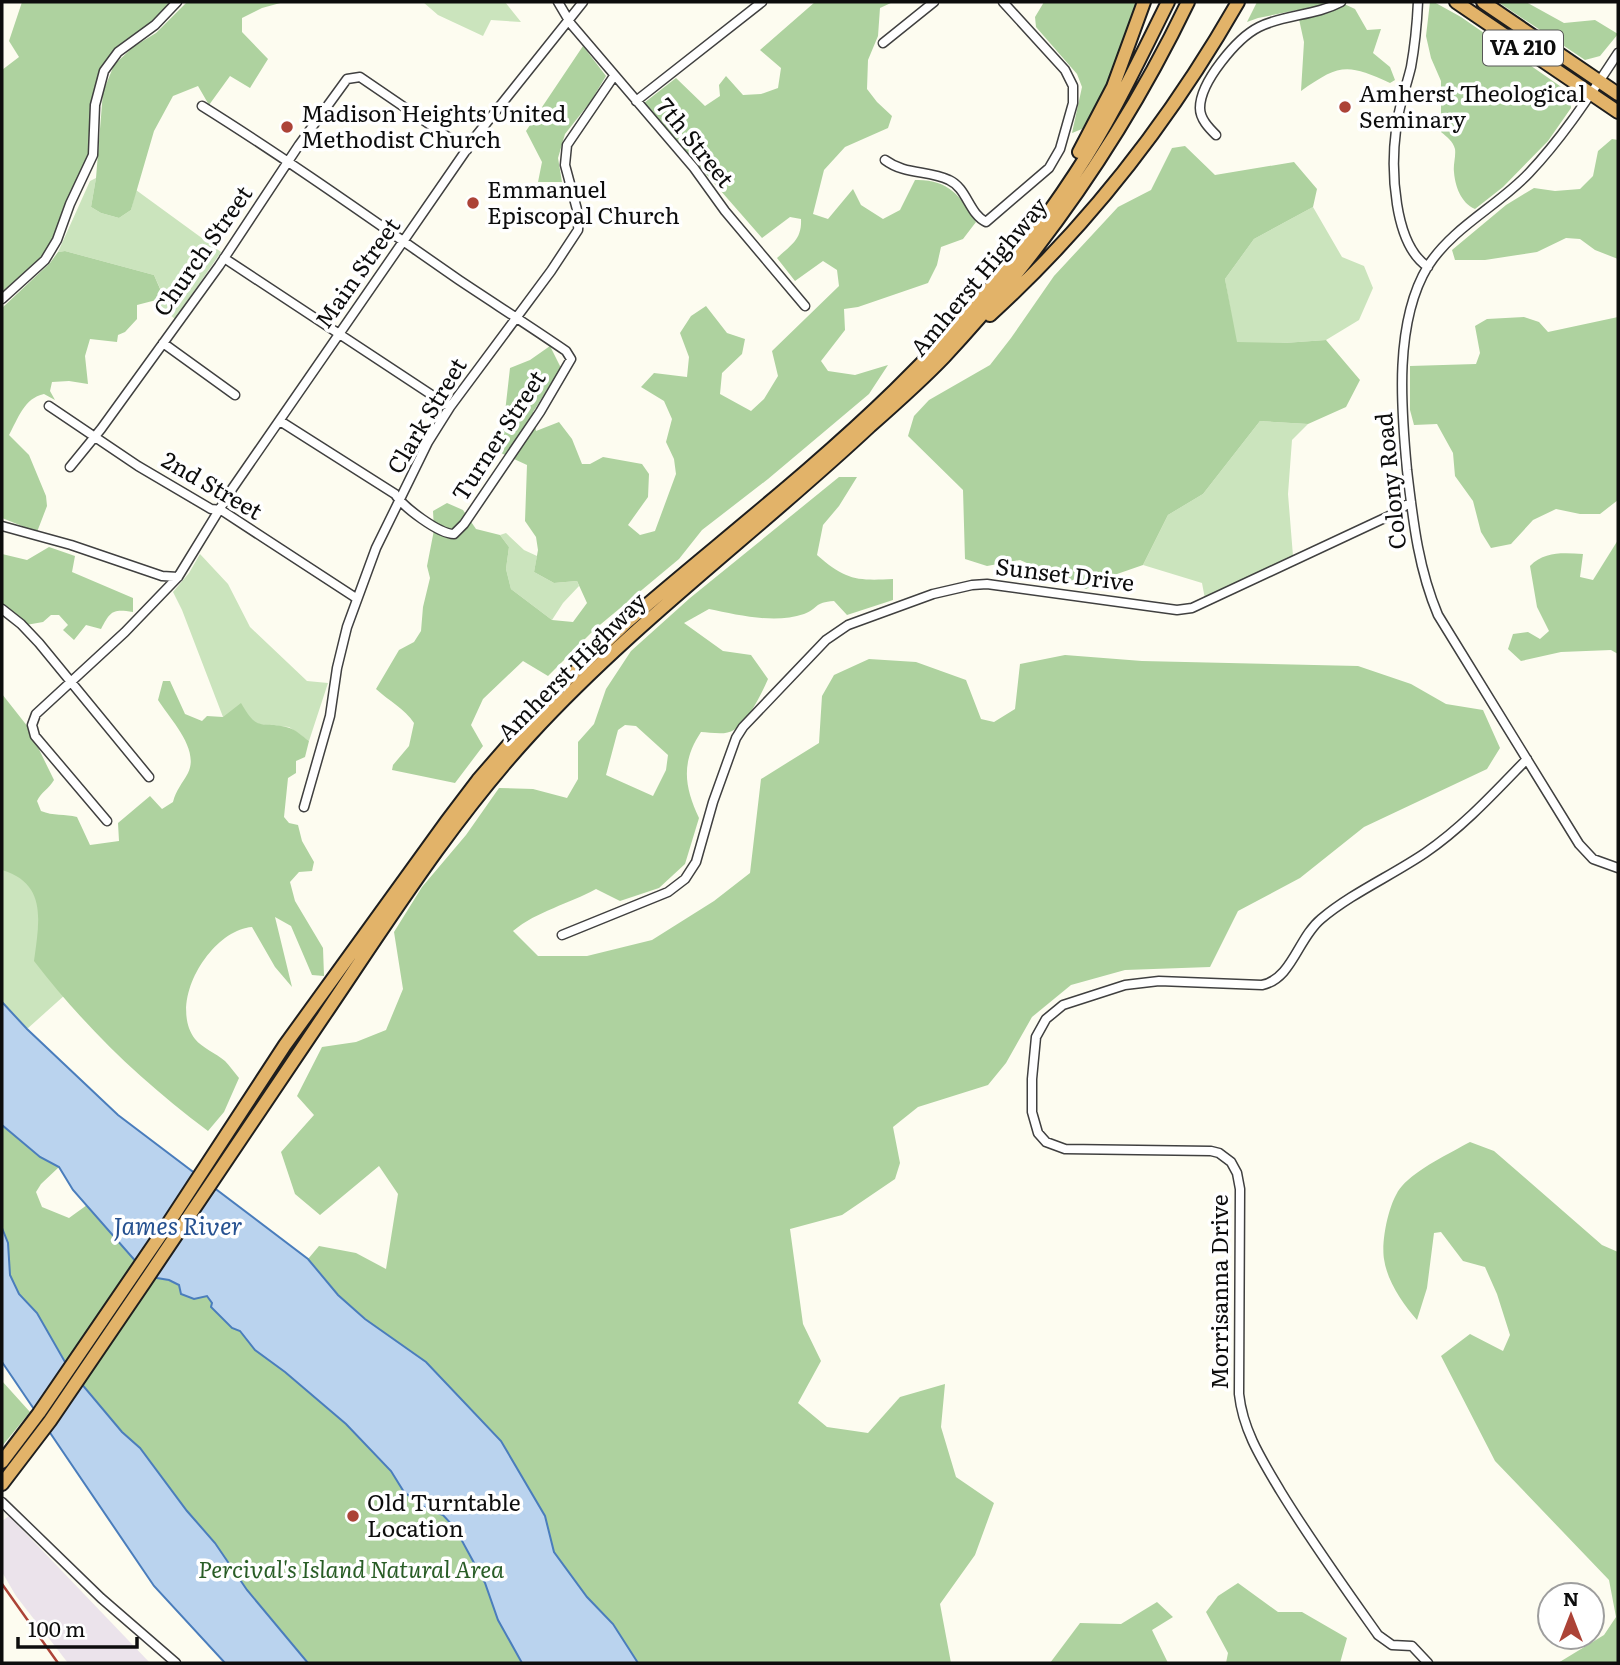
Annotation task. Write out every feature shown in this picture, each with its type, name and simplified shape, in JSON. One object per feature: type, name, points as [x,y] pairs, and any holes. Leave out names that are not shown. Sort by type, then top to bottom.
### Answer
[{"type":"highway","points":[[1013,259],[1071,167],[1098,118],[1129,48],[1144,2]]},
{"type":"highway","name":"Amherst Highway","points":[[242,1126],[285,1045],[478,780],[557,689],[626,622],[877,407],[938,346],[1013,259],[1076,173],[1144,52],[1168,2]]},
{"type":"highway","name":"Amherst Highway","points":[[44,1417],[242,1126],[451,830],[528,737],[592,672],[650,617],[810,481],[943,357],[998,296],[1092,169],[1145,84],[1188,2]]},
{"type":"highway","points":[[943,357],[1022,285],[1115,183],[1158,128],[1238,2]]},
{"type":"highway","name":"VA 210","points":[[1456,2],[1618,112]]},
{"type":"highway","name":"VA 210","points":[[1483,2],[1618,94]]},
{"type":"highway","points":[[2,1462],[44,1417]]},
{"type":"highway","points":[[2,1484],[44,1417]]},
{"type":"street","points":[[2,299],[45,260],[57,240],[93,155],[95,104],[100,82],[110,61],[125,46],[155,25],[177,2]]},
{"type":"street","name":"7th Street","points":[[558,2],[568,19],[614,76],[694,168],[725,211],[805,306]]},
{"type":"street","name":"Main Street","points":[[107,821],[35,736],[32,725],[36,714],[72,683],[178,577],[219,509],[467,150],[583,2]]},
{"type":"street","points":[[636,101],[762,2]]},
{"type":"street","points":[[883,43],[934,2]]},
{"type":"street","points":[[885,160],[904,171],[949,180],[961,190],[983,221],[990,221],[1040,177],[1055,158],[1071,113],[1074,90],[1065,70],[1003,2]]},
{"type":"street","points":[[1216,135],[1203,118],[1200,106],[1209,80],[1239,42],[1266,24],[1317,12],[1341,2]]},
{"type":"street","points":[[1418,2],[1415,40],[1398,117],[1394,150],[1403,230],[1413,254],[1428,267]]},
{"type":"street","name":"Colony Road","points":[[1618,53],[1570,126],[1529,173],[1456,234],[1428,267],[1410,316],[1402,377],[1403,426],[1411,502],[1423,574],[1438,614],[1584,852],[1601,863],[1618,868]]},
{"type":"street","name":"Clark Street","points":[[304,807],[330,716],[337,668],[356,598],[376,548],[428,442],[450,407],[578,230],[579,217],[565,165],[567,145],[614,76]]},
{"type":"street","name":"Church Street","points":[[70,467],[224,258],[288,160],[347,79],[360,77],[467,150]]},
{"type":"street","points":[[202,106],[288,160],[517,317]]},
{"type":"street","points":[[224,258],[450,407]]},
{"type":"street","name":"Turner Street","points":[[399,500],[442,531],[448,534],[458,531],[540,412],[570,359],[566,351],[517,317]]},
{"type":"street","points":[[163,343],[235,395]]},
{"type":"street","name":"2nd Street","points":[[49,406],[151,474],[211,509],[219,509],[356,598]]},
{"type":"street","points":[[280,421],[396,494],[399,500]]},
{"type":"street","name":"Sunset Drive","points":[[562,935],[668,892],[685,879],[696,862],[713,802],[743,726],[826,640],[848,625],[933,594],[988,584],[1177,610],[1192,608],[1389,516],[1411,502]]},
{"type":"street","points":[[2,526],[71,545],[162,576],[178,577]]},
{"type":"street","points":[[2,609],[39,643],[149,777]]},
{"type":"street","name":"Morrisanna Drive","points":[[1428,1663],[1412,1646],[1391,1644],[1378,1634],[1316,1548],[1249,1436],[1239,1394],[1241,1206],[1237,1173],[1231,1162],[1219,1153],[1211,1151],[1095,1150],[1054,1146],[1041,1137],[1035,1122],[1032,1101],[1033,1051],[1040,1027],[1053,1011],[1070,1002],[1125,985],[1159,981],[1262,985],[1275,981],[1282,976],[1301,942],[1318,921],[1443,841],[1527,759]]},
{"type":"street","points":[[2,1502],[101,1598],[176,1663]]},
{"type":"shaded area","points":[[9,1516],[150,1663],[68,1663],[16,1596],[2,1572],[2,1521]]},
{"type":"green space","points":[[22,2],[173,2],[153,22],[115,49],[101,69],[92,104],[90,154],[66,203],[53,239],[42,257],[2,294],[2,70],[19,57],[9,41]]},
{"type":"green space","points":[[187,2],[284,2],[262,8],[242,18],[242,32],[268,59],[250,88],[230,76],[209,105],[198,86],[173,96],[154,131],[131,210],[119,218],[101,213],[91,207],[103,92],[114,65],[133,47],[156,33]]},
{"type":"green space","points":[[423,2],[505,2],[521,22],[491,20],[483,36],[438,15]]},
{"type":"green space","points":[[815,2],[893,2],[880,8],[878,36],[868,60],[867,89],[892,116],[888,128],[845,147],[824,170],[813,214],[828,219],[853,189],[861,205],[883,219],[900,210],[915,180],[926,180],[952,190],[976,222],[963,239],[941,247],[937,265],[928,283],[858,307],[844,309],[845,330],[821,361],[828,371],[855,375],[888,365],[869,394],[768,479],[702,530],[679,559],[595,629],[548,676],[523,661],[483,699],[471,725],[483,746],[455,783],[392,770],[409,746],[414,723],[376,689],[399,650],[414,642],[421,631],[430,578],[427,566],[434,530],[433,511],[447,503],[463,510],[476,529],[500,535],[509,547],[506,569],[511,589],[552,620],[573,622],[587,603],[577,581],[554,583],[534,572],[538,550],[536,537],[525,521],[527,465],[501,453],[498,445],[503,430],[510,368],[530,360],[550,346],[561,368],[533,412],[536,431],[559,422],[572,439],[582,464],[590,464],[603,457],[642,464],[649,474],[648,497],[628,525],[640,535],[655,531],[676,474],[674,459],[666,442],[672,419],[664,401],[641,387],[654,373],[687,377],[689,357],[680,333],[691,316],[706,306],[727,333],[745,339],[742,354],[722,373],[720,394],[751,411],[764,399],[778,376],[772,351],[839,286],[837,270],[823,261],[795,281],[777,258],[798,237],[801,219],[790,217],[762,238],[644,103],[676,78],[705,106],[720,96],[719,85],[726,76],[743,95],[761,94],[778,88],[781,68],[760,50]]},
{"type":"green space","points":[[1044,2],[1136,2],[1125,42],[1102,96],[1082,129],[1072,133],[1082,87],[1077,74],[1036,27],[1035,17]]},
{"type":"green space","points":[[1257,2],[1340,2],[1355,9],[1367,30],[1381,29],[1373,53],[1390,67],[1395,80],[1390,83],[1363,72],[1344,69],[1325,76],[1301,91],[1304,42],[1297,10],[1247,22]]},
{"type":"green space","points":[[1430,2],[1461,17],[1570,93],[1571,108],[1548,141],[1503,187],[1475,209],[1466,203],[1460,194],[1454,172],[1455,149],[1441,132],[1441,81],[1431,58],[1426,36]]},
{"type":"green space","points":[[1498,2],[1526,2],[1564,23],[1595,20],[1618,34],[1600,56],[1585,60]]},
{"type":"green space","points":[[583,46],[606,76],[591,101],[565,134],[558,158],[562,182],[538,182],[542,162],[526,131]]},
{"type":"green space","points":[[1612,139],[1618,140],[1618,259],[1595,250],[1580,239],[1566,238],[1537,252],[1485,260],[1455,260],[1452,250],[1506,205],[1534,188],[1555,191],[1580,189],[1593,176],[1598,151]]},
{"type":"green space","points":[[1185,146],[1215,175],[1294,162],[1317,189],[1313,207],[1254,239],[1225,279],[1237,342],[1326,340],[1360,380],[1346,407],[1308,424],[1260,421],[1203,494],[1168,515],[1143,565],[1086,589],[1020,560],[987,566],[965,559],[963,490],[908,436],[914,416],[929,400],[990,365],[1054,276],[1118,207],[1151,190],[1172,148]]},
{"type":"green space","points":[[96,178],[91,207],[101,213],[119,218],[131,210],[136,190],[221,252],[175,319],[154,302],[164,297],[154,275],[65,251],[58,252],[90,181]]},
{"type":"green space","points":[[1313,207],[1342,257],[1364,266],[1373,288],[1359,320],[1326,340],[1236,343],[1225,279],[1254,239]]},
{"type":"green space","points":[[65,251],[154,275],[164,298],[137,305],[137,319],[125,332],[118,335],[117,342],[90,339],[85,356],[88,384],[52,382],[50,391],[55,400],[44,394],[37,396],[19,416],[9,435],[29,455],[46,496],[47,506],[37,532],[2,518],[2,308],[50,263],[58,252]]},
{"type":"green space","points":[[1524,317],[1539,322],[1548,332],[1618,317],[1618,500],[1600,514],[1580,514],[1556,509],[1533,520],[1511,544],[1491,548],[1481,532],[1473,501],[1455,476],[1453,453],[1437,424],[1414,425],[1410,410],[1410,366],[1476,364],[1480,353],[1475,326],[1487,319]]},
{"type":"green space","points":[[1260,421],[1308,424],[1292,440],[1288,494],[1293,556],[1205,599],[1202,583],[1143,565],[1168,515],[1203,494]]},
{"type":"green space","points":[[839,477],[857,477],[823,525],[817,555],[836,570],[852,577],[870,580],[893,579],[893,600],[847,615],[834,601],[819,604],[804,614],[781,618],[756,618],[709,609],[684,623],[723,651],[751,655],[768,679],[754,707],[739,726],[726,733],[701,732],[690,754],[688,785],[699,818],[685,864],[659,888],[620,901],[596,889],[522,924],[513,931],[538,956],[587,956],[652,940],[714,901],[750,873],[761,779],[819,743],[822,696],[834,675],[869,659],[916,662],[966,680],[981,719],[994,722],[1015,709],[1020,664],[1065,655],[1142,661],[1358,666],[1411,684],[1446,704],[1483,710],[1500,748],[1487,769],[1364,827],[1300,878],[1238,911],[1210,967],[1125,970],[1071,985],[1032,1017],[1006,1063],[988,1085],[918,1107],[893,1127],[900,1163],[895,1179],[842,1215],[790,1229],[803,1324],[821,1361],[798,1403],[827,1427],[868,1433],[900,1397],[945,1384],[941,1427],[956,1477],[994,1503],[975,1555],[940,1604],[951,1663],[638,1663],[613,1624],[587,1597],[554,1552],[545,1516],[501,1441],[426,1362],[365,1319],[338,1295],[308,1259],[319,1246],[356,1253],[386,1269],[398,1194],[379,1166],[320,1215],[295,1194],[281,1152],[314,1115],[297,1096],[322,1047],[356,1042],[386,1030],[403,989],[394,932],[422,887],[466,835],[499,788],[533,789],[567,798],[578,779],[578,742],[594,724],[606,689],[631,651],[690,598]],"holes":[[[625,725],[636,726],[668,755],[666,770],[653,796],[606,775],[618,730]]]},
{"type":"green space","points":[[506,533],[524,550],[537,556],[534,572],[554,583],[577,581],[579,586],[552,620],[511,589],[506,569],[509,547],[500,535]]},
{"type":"green space","points":[[1618,540],[1618,654],[1611,650],[1561,652],[1521,661],[1508,649],[1513,634],[1528,632],[1540,639],[1549,631],[1537,607],[1530,566],[1548,555],[1583,554],[1580,577],[1593,580]]},
{"type":"green space","points":[[49,547],[75,556],[72,572],[133,598],[133,612],[113,613],[101,629],[86,625],[74,640],[63,630],[68,625],[59,615],[51,615],[43,622],[26,625],[2,606],[2,554],[27,560]]},
{"type":"green space","points":[[200,554],[228,584],[250,627],[307,681],[328,683],[309,741],[289,727],[257,724],[249,717],[223,717],[173,592]]},
{"type":"green space","points":[[163,681],[170,681],[185,714],[202,721],[207,716],[223,717],[241,703],[255,722],[289,728],[309,741],[305,757],[296,761],[296,773],[288,778],[284,817],[289,823],[298,825],[302,841],[314,862],[312,871],[299,872],[290,882],[295,901],[323,948],[324,976],[312,975],[291,926],[275,917],[292,987],[275,967],[252,927],[237,931],[209,954],[190,988],[186,1006],[188,1024],[195,1039],[225,1061],[239,1078],[224,1112],[208,1131],[115,1052],[34,961],[38,919],[34,895],[17,876],[2,870],[2,694],[28,727],[54,780],[37,801],[41,811],[77,817],[90,845],[119,841],[118,823],[150,796],[162,809],[173,802],[188,773],[191,764],[187,744],[158,700]]},
{"type":"green space","points":[[2,812],[104,960],[27,1029],[2,1002]]},
{"type":"green space","points":[[2,1125],[40,1157],[59,1167],[36,1192],[42,1207],[69,1218],[87,1205],[136,1261],[66,1363],[37,1313],[19,1294],[10,1275],[8,1243],[2,1228]]},
{"type":"green space","points":[[1470,1142],[1494,1151],[1602,1245],[1618,1252],[1618,1663],[1558,1663],[1578,1651],[1606,1651],[1606,1632],[1616,1617],[1609,1580],[1495,1461],[1441,1356],[1470,1334],[1503,1351],[1510,1335],[1485,1267],[1463,1261],[1441,1232],[1434,1233],[1427,1288],[1417,1320],[1396,1292],[1388,1276],[1383,1251],[1393,1201],[1402,1186],[1434,1162]]},
{"type":"green space","name":"Percival's Island Natural Area","points":[[153,1274],[179,1285],[181,1293],[194,1299],[207,1296],[232,1328],[240,1331],[255,1350],[346,1424],[391,1471],[399,1484],[427,1509],[443,1515],[454,1528],[485,1583],[498,1620],[522,1663],[308,1663],[302,1658],[140,1448],[122,1433],[80,1381]]},
{"type":"green space","points":[[2,1381],[30,1412],[3,1445],[2,1437]]},
{"type":"green space","points":[[1238,1583],[1278,1612],[1302,1612],[1347,1638],[1340,1663],[1226,1663],[1228,1653],[1206,1612],[1218,1596]]},
{"type":"green space","points":[[1157,1602],[1173,1617],[1152,1630],[1168,1663],[1050,1663],[1080,1623],[1121,1624]]},
{"type":"water","name":"James River","points":[[2,1002],[118,1115],[308,1259],[338,1295],[365,1319],[426,1362],[501,1441],[545,1516],[554,1552],[587,1597],[613,1624],[638,1663],[522,1663],[498,1620],[485,1583],[455,1528],[443,1515],[427,1509],[404,1492],[391,1471],[346,1424],[255,1350],[240,1331],[232,1328],[211,1307],[212,1303],[207,1296],[194,1299],[181,1294],[179,1285],[157,1278],[138,1264],[73,1190],[59,1167],[40,1157],[2,1125]]},
{"type":"water","points":[[2,1228],[8,1243],[10,1275],[19,1294],[37,1313],[69,1369],[122,1432],[140,1448],[187,1511],[215,1543],[247,1590],[308,1663],[225,1663],[154,1586],[2,1362]]},
{"type":"railway","points":[[2,1584],[58,1663]]},
{"type":"place","name":"Amherst Theological Seminary","points":[[1345,107]]},
{"type":"place","name":"Madison Heights United Methodist Church","points":[[287,127]]},
{"type":"place","name":"Emmanuel Episcopal Church","points":[[473,203]]},
{"type":"place","name":"Old Turntable Location","points":[[353,1516]]}]
